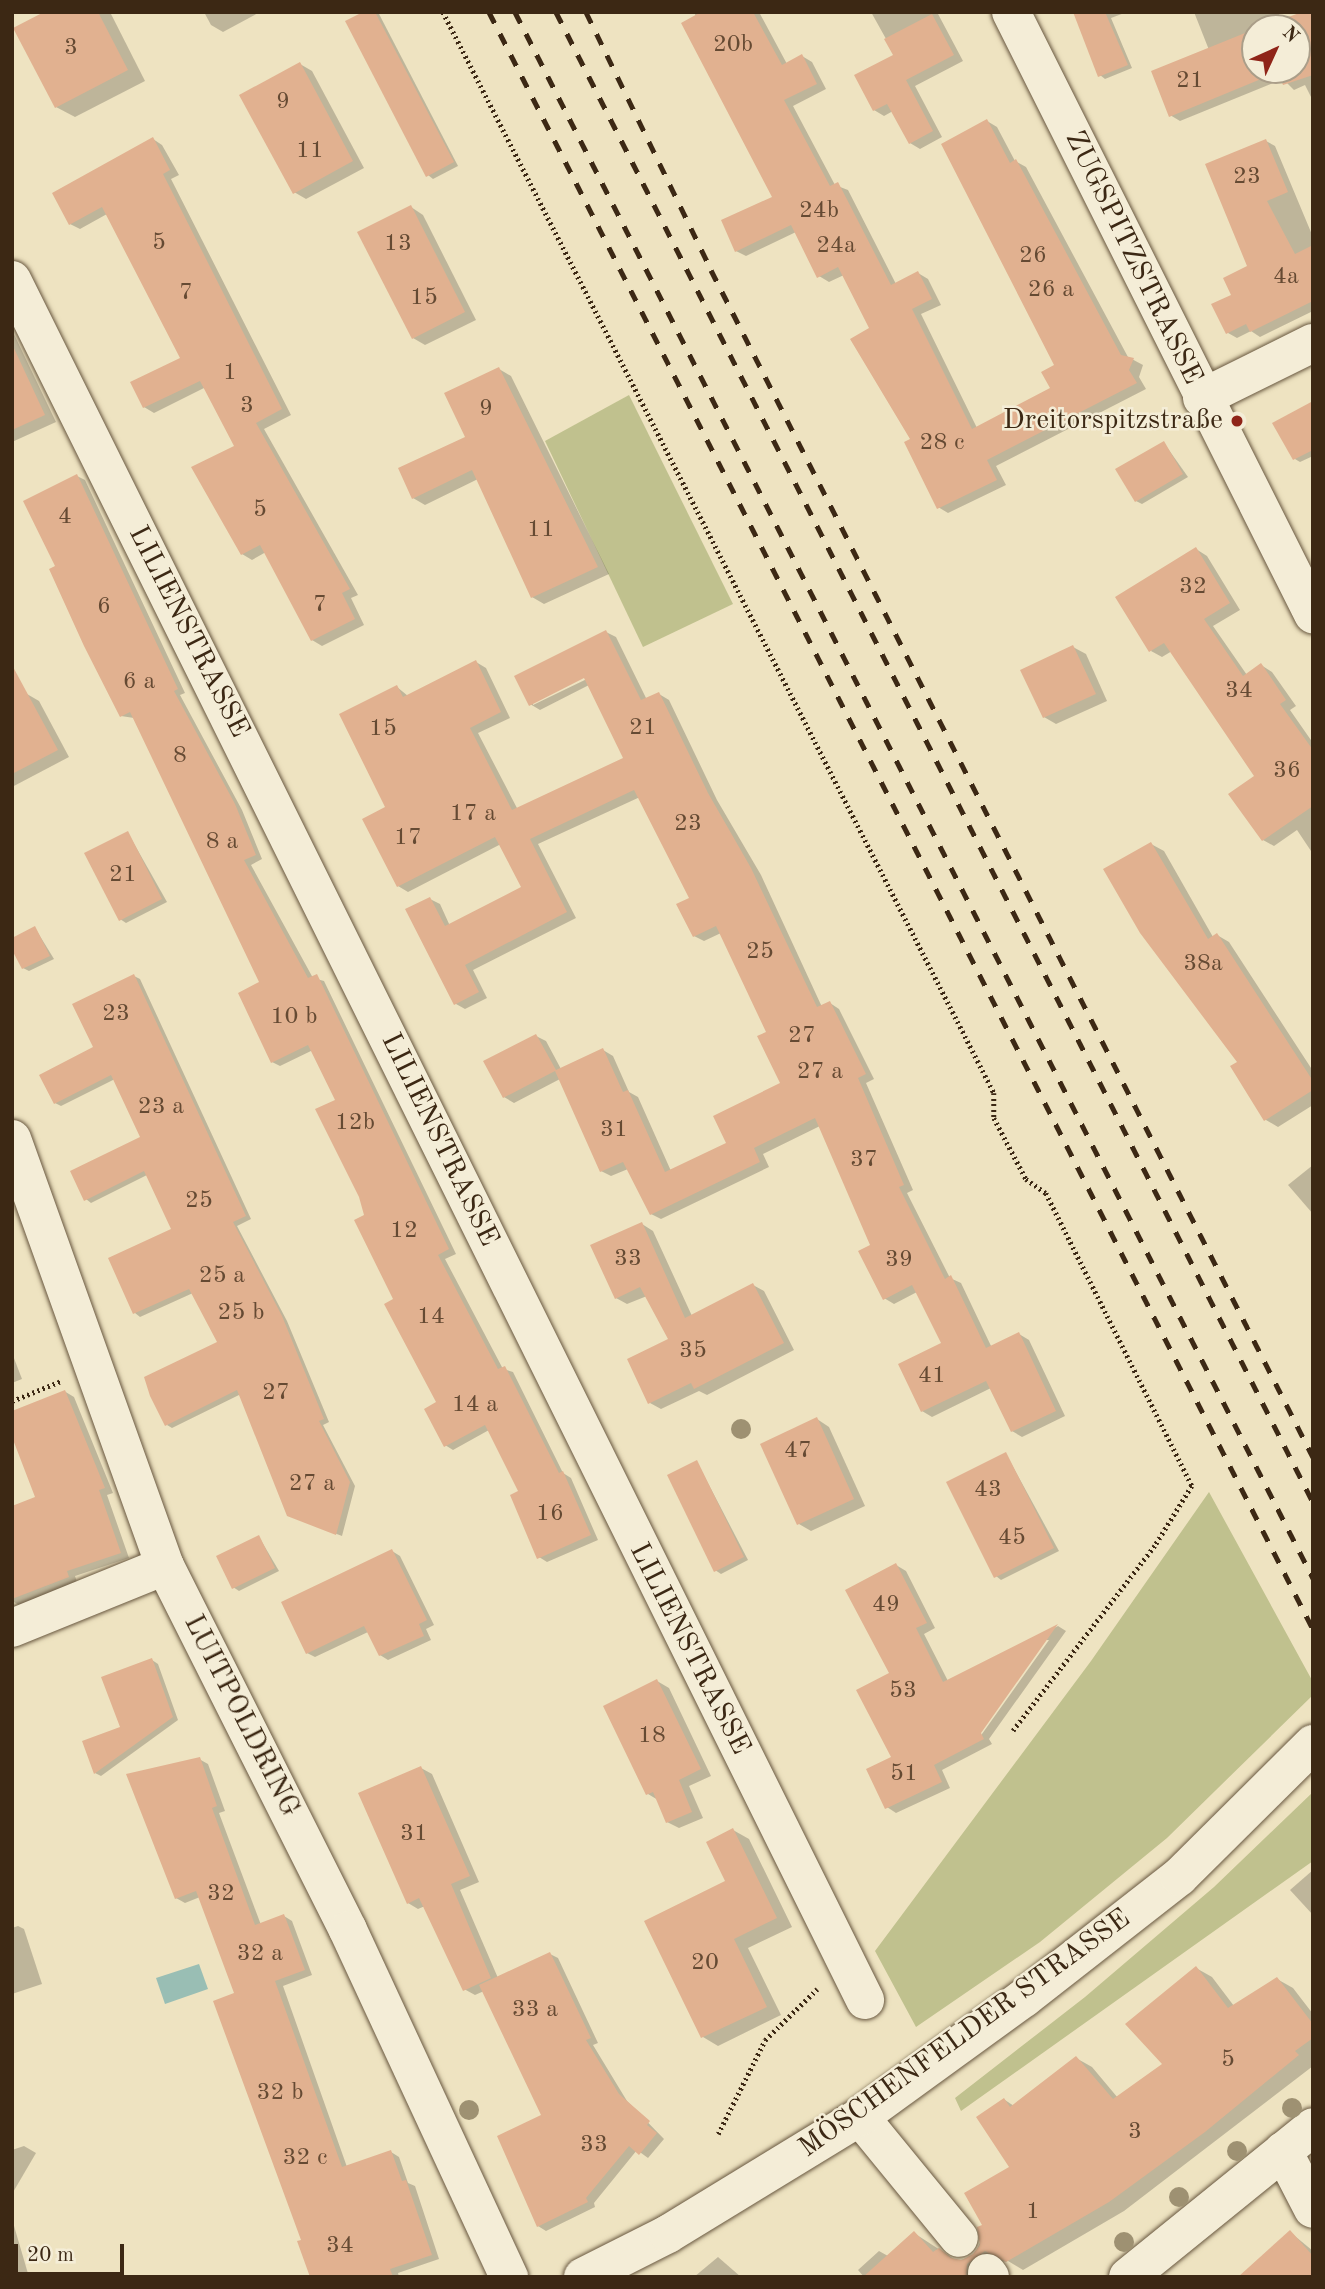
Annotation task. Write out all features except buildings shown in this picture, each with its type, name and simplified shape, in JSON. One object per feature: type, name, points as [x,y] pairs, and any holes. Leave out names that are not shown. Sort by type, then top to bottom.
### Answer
[{"type":"street","name":"ZUGSPITZSTRASSE","points":[[1011,12],[1202,398],[1313,614]]},
{"type":"street","name":"LILIENSTRASSE","points":[[12,280],[865,2000]]},
{"type":"street","points":[[1202,398],[1313,343]]},
{"type":"street","name":"LUITPOLDRING","points":[[12,1139],[165,1566],[348,1930],[509,2277]]},
{"type":"street","points":[[12,1628],[165,1566]]},
{"type":"street","name":"MÖSCHENFELDER STRASSE","points":[[583,2277],[668,2234],[860,2117],[1179,1877],[1313,1744]]},
{"type":"street","points":[[860,2117],[959,2238]]},
{"type":"street","points":[[1128,2277],[1313,2127]]},
{"type":"street","points":[[1283,2151],[1313,2208]]},
{"type":"path","points":[[443,12],[994,1093],[994,1118],[1026,1179],[1046,1193],[1192,1486],[1155,1546],[1013,1731]]},
{"type":"path","points":[[12,1401],[61,1381]]},
{"type":"path","points":[[718,2134],[765,2040],[845,1961]]},
{"type":"green space","points":[[629,395],[733,604],[643,647],[545,441]]},
{"type":"green space","points":[[1209,1492],[1313,1682],[1313,1695],[1167,1838],[1040,1942],[916,2027],[875,1951],[1091,1661]]},
{"type":"green space","points":[[1313,1792],[1313,1861],[961,2111],[955,2098],[1085,1997],[1214,1887]]},
{"type":"water","points":[[199,1964],[208,1989],[165,2004],[156,1978]]},
{"type":"railway","points":[[489,12],[1313,1629]]},
{"type":"railway","points":[[515,12],[1313,1578]]},
{"type":"railway","points":[[556,12],[1313,1502]]},
{"type":"railway","points":[[586,12],[711,270],[1313,1457]]},
{"type":"place","name":"Dreitorspitzstraße","points":[[1237,421]]}]
